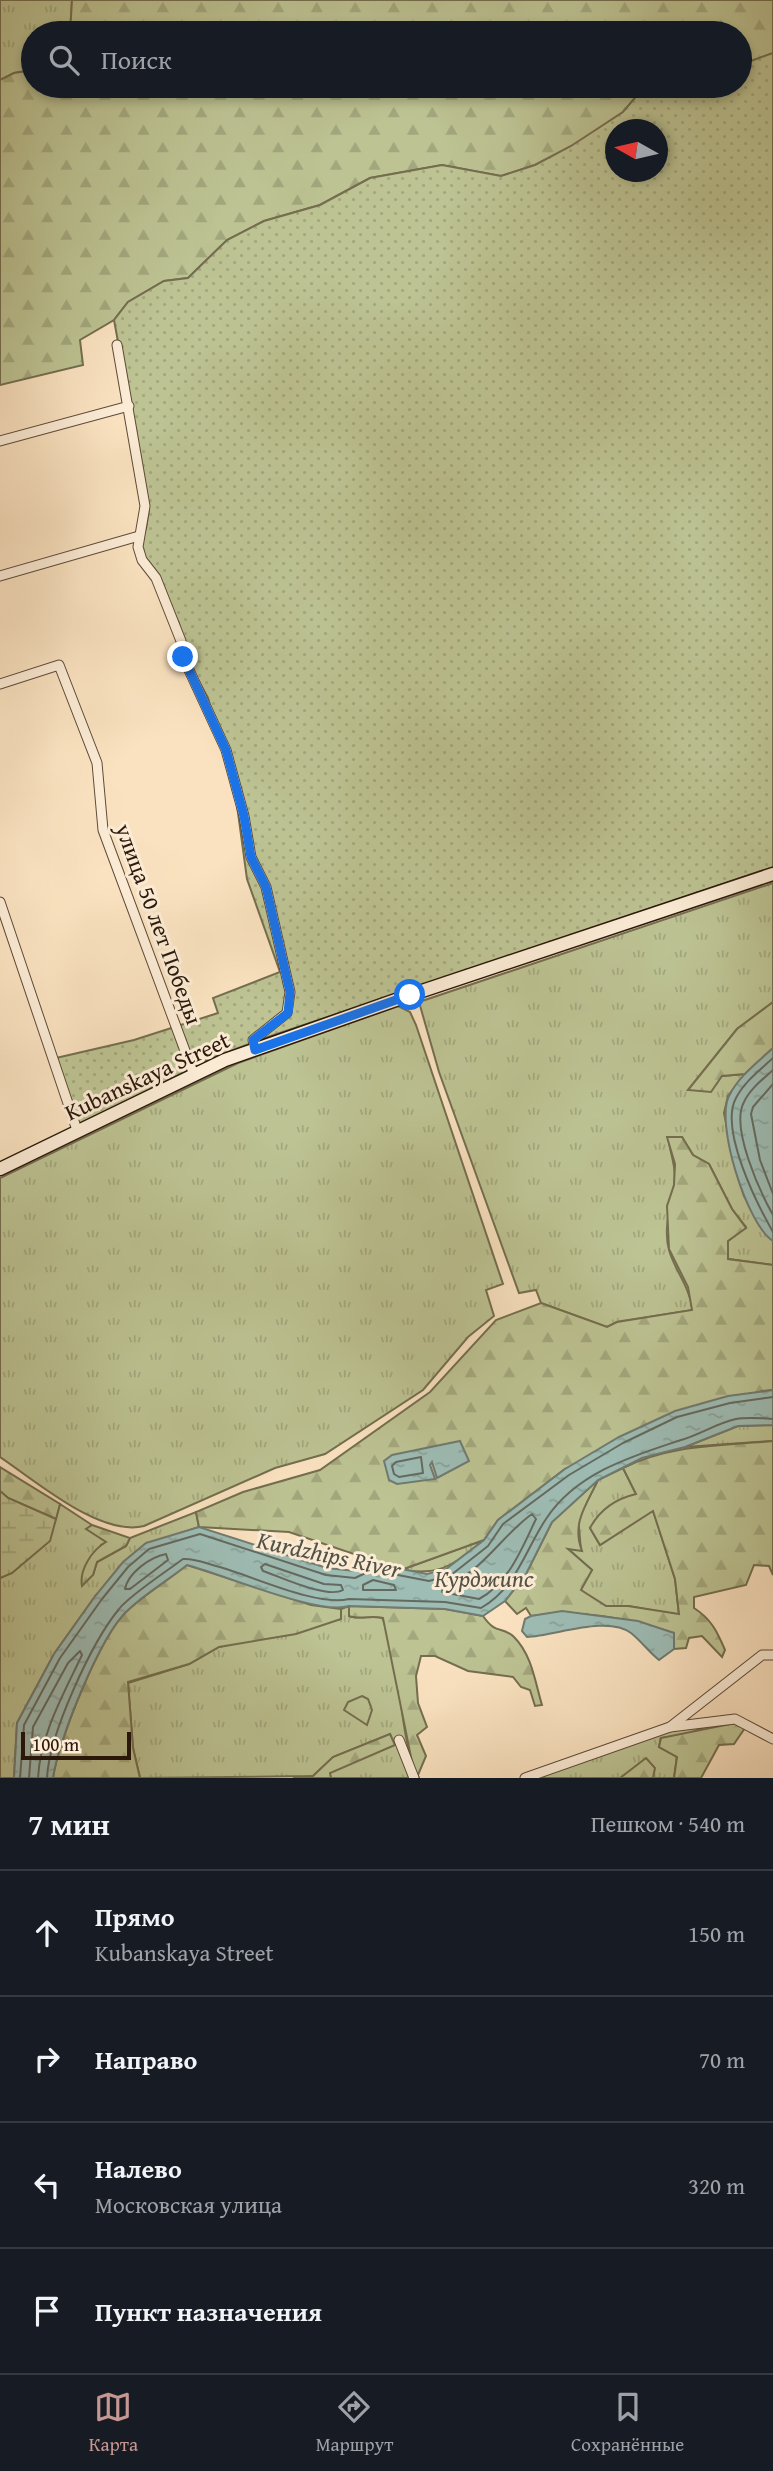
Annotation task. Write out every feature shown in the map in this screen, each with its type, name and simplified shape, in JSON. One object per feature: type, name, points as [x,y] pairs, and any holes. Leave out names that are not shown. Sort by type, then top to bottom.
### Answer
[{"type":"main road","name":"Kubanskaya Street","points":[[0,1169],[194,1075],[255,1050],[393,1000],[773,874]]},
{"type":"street","points":[[117,345],[145,506],[138,547],[142,561],[156,578],[181,641],[183,657],[226,750],[244,816],[251,857],[266,887],[290,992],[288,1013],[253,1040],[255,1050]]},
{"type":"street","points":[[0,441],[129,406]]},
{"type":"street","points":[[0,576],[139,536]]},
{"type":"street","name":"улица 50 лет Победы","points":[[0,684],[58,665],[97,763],[103,830],[194,1075]]},
{"type":"street","points":[[0,902],[77,1130]]},
{"type":"street","points":[[670,1727],[762,1655],[773,1655]]},
{"type":"street","points":[[525,1778],[670,1727],[735,1719],[773,1739]]},
{"type":"street","points":[[399,1740],[414,1778]]},
{"type":"green space","points":[[0,0],[72,0],[71,21],[21,21],[21,72],[0,80]]},
{"type":"green space","points":[[72,0],[773,0],[773,53],[752,61],[752,21],[71,21]]},
{"type":"green space","points":[[773,53],[773,867],[262,1039],[212,1058],[79,1126],[56,1058],[134,1040],[218,1013],[213,998],[280,972],[247,879],[236,798],[208,698],[184,654],[179,623],[145,560],[140,539],[146,529],[149,510],[114,320],[128,302],[164,281],[188,278],[227,240],[264,221],[320,205],[370,178],[442,165],[501,176],[535,165],[605,124],[605,182],[668,182],[668,119],[612,119],[623,112],[635,98],[752,98],[752,61]]},
{"type":"green space","points":[[21,72],[21,98],[635,98],[623,112],[613,119],[605,119],[605,124],[571,147],[535,165],[501,176],[442,165],[370,178],[320,205],[264,221],[227,240],[188,278],[164,281],[128,302],[114,320],[80,340],[83,365],[0,385],[0,80]]},
{"type":"green space","points":[[773,883],[773,1002],[737,1029],[689,1089],[722,1076],[745,1074],[728,1096],[724,1113],[744,1196],[773,1241],[773,1265],[728,1259],[728,1241],[746,1227],[732,1209],[709,1164],[693,1155],[682,1137],[668,1137],[675,1179],[667,1225],[667,1242],[693,1310],[617,1322],[607,1327],[541,1303],[536,1290],[519,1293],[439,1072],[419,1002]]},
{"type":"green space","points":[[773,1002],[773,1048],[745,1074],[722,1076],[711,1092],[688,1090],[737,1029]]},
{"type":"green space","points":[[398,1006],[410,1012],[416,1025],[503,1284],[486,1290],[494,1316],[468,1337],[423,1390],[325,1454],[275,1468],[144,1526],[127,1527],[89,1515],[69,1505],[0,1457],[0,1178],[238,1063]]},
{"type":"green space","points":[[667,1137],[682,1137],[693,1155],[709,1164],[732,1209],[746,1228],[728,1241],[728,1259],[773,1265],[773,1390],[762,1391],[565,1469],[498,1520],[484,1540],[401,1570],[289,1532],[199,1527],[196,1512],[243,1492],[320,1470],[430,1392],[496,1320],[541,1303],[607,1327],[617,1322],[692,1310],[688,1287],[669,1249],[667,1206],[674,1185],[675,1164]]},
{"type":"green space","points":[[773,1425],[773,1441],[685,1447],[738,1426]]},
{"type":"green space","points":[[773,1441],[773,1575],[769,1566],[754,1565],[746,1585],[694,1597],[694,1608],[709,1621],[719,1637],[725,1650],[722,1657],[702,1636],[689,1638],[686,1648],[674,1649],[674,1633],[621,1619],[585,1614],[531,1616],[526,1608],[517,1614],[505,1601],[526,1574],[552,1522],[598,1480],[579,1523],[582,1551],[568,1549],[592,1570],[581,1590],[606,1606],[628,1606],[679,1614],[675,1579],[653,1511],[600,1545],[590,1528],[598,1515],[609,1506],[636,1494],[623,1468],[677,1450]]},
{"type":"green space","points":[[0,1467],[60,1504],[56,1519],[8,1498],[0,1491]]},
{"type":"green space","points":[[623,1468],[636,1494],[590,1528],[600,1545],[653,1510],[675,1579],[679,1615],[628,1606],[606,1606],[580,1590],[592,1570],[567,1548],[581,1550],[578,1518],[598,1480]]},
{"type":"green space","points":[[0,1491],[8,1498],[56,1519],[50,1541],[12,1573],[0,1578]]},
{"type":"green space","points":[[60,1504],[92,1525],[87,1529],[107,1542],[101,1545],[93,1575],[97,1562],[126,1546],[130,1538],[196,1512],[199,1527],[175,1535],[96,1595],[54,1654],[17,1723],[14,1778],[0,1778],[0,1578],[12,1573],[49,1541]]},
{"type":"green space","points":[[92,1525],[130,1538],[126,1546],[97,1562],[93,1575],[82,1586],[88,1561],[106,1542],[86,1529]]},
{"type":"green space","points":[[484,1540],[446,1567],[427,1571],[401,1570]]},
{"type":"green space","points":[[187,1565],[311,1605],[341,1609],[341,1619],[296,1634],[219,1647],[189,1664],[128,1682],[133,1748],[140,1778],[53,1778],[71,1715],[93,1665],[116,1624],[134,1605]]},
{"type":"green space","points":[[349,1606],[349,1616],[383,1618],[396,1671],[408,1746],[419,1778],[331,1778],[329,1773],[394,1745],[390,1734],[333,1757],[313,1776],[140,1778],[133,1748],[128,1683],[189,1664],[219,1647],[341,1619],[341,1609]]},
{"type":"green space","points":[[349,1606],[445,1609],[483,1616],[492,1626],[510,1633],[520,1644],[532,1669],[542,1705],[535,1706],[530,1690],[521,1687],[513,1677],[468,1671],[435,1656],[421,1656],[416,1676],[418,1703],[427,1727],[417,1735],[426,1756],[418,1775],[414,1772],[383,1618],[349,1616]]},
{"type":"green space","points":[[362,1696],[368,1699],[372,1710],[367,1725],[344,1710],[348,1702]]},
{"type":"green space","points":[[735,1723],[745,1728],[734,1744],[719,1745],[701,1778],[674,1778],[677,1757],[659,1747],[661,1738]]},
{"type":"green space","points":[[707,1726],[685,1735],[661,1738],[659,1747],[677,1757],[674,1778],[536,1778],[670,1731]]},
{"type":"green space","points":[[390,1734],[395,1745],[330,1773],[331,1778],[293,1778],[313,1776],[333,1757]]},
{"type":"green space","points":[[646,1758],[655,1768],[653,1778],[620,1778]]},
{"type":"water","points":[[773,1048],[773,1241],[753,1215],[736,1173],[726,1128],[726,1109],[729,1096],[738,1082]]},
{"type":"water","name":"Курджипс","points":[[773,1390],[773,1425],[738,1426],[685,1447],[642,1458],[598,1480],[552,1522],[526,1574],[505,1601],[483,1616],[445,1609],[316,1605],[270,1593],[187,1565],[141,1599],[116,1624],[93,1665],[71,1715],[53,1778],[14,1778],[17,1723],[54,1654],[123,1562],[146,1543],[199,1527],[327,1568],[355,1571],[371,1563],[427,1574],[446,1569],[484,1540],[498,1520],[565,1469],[619,1437],[675,1411],[728,1396]]},
{"type":"water","points":[[460,1441],[469,1461],[437,1478],[432,1462],[430,1465],[435,1479],[397,1484],[389,1480],[384,1461],[392,1455]]},
{"type":"water","points":[[562,1611],[638,1621],[674,1633],[674,1649],[659,1660],[631,1633],[609,1626],[527,1637],[522,1631],[525,1619],[531,1616]]},
{"type":"route","points":[[183,657],[226,750],[244,816],[251,857],[266,887],[290,992],[288,1013],[253,1040],[255,1050],[410,995]]},
{"type":"water label","name":"Kurdzhips River","points":[[329,1555]]}]
